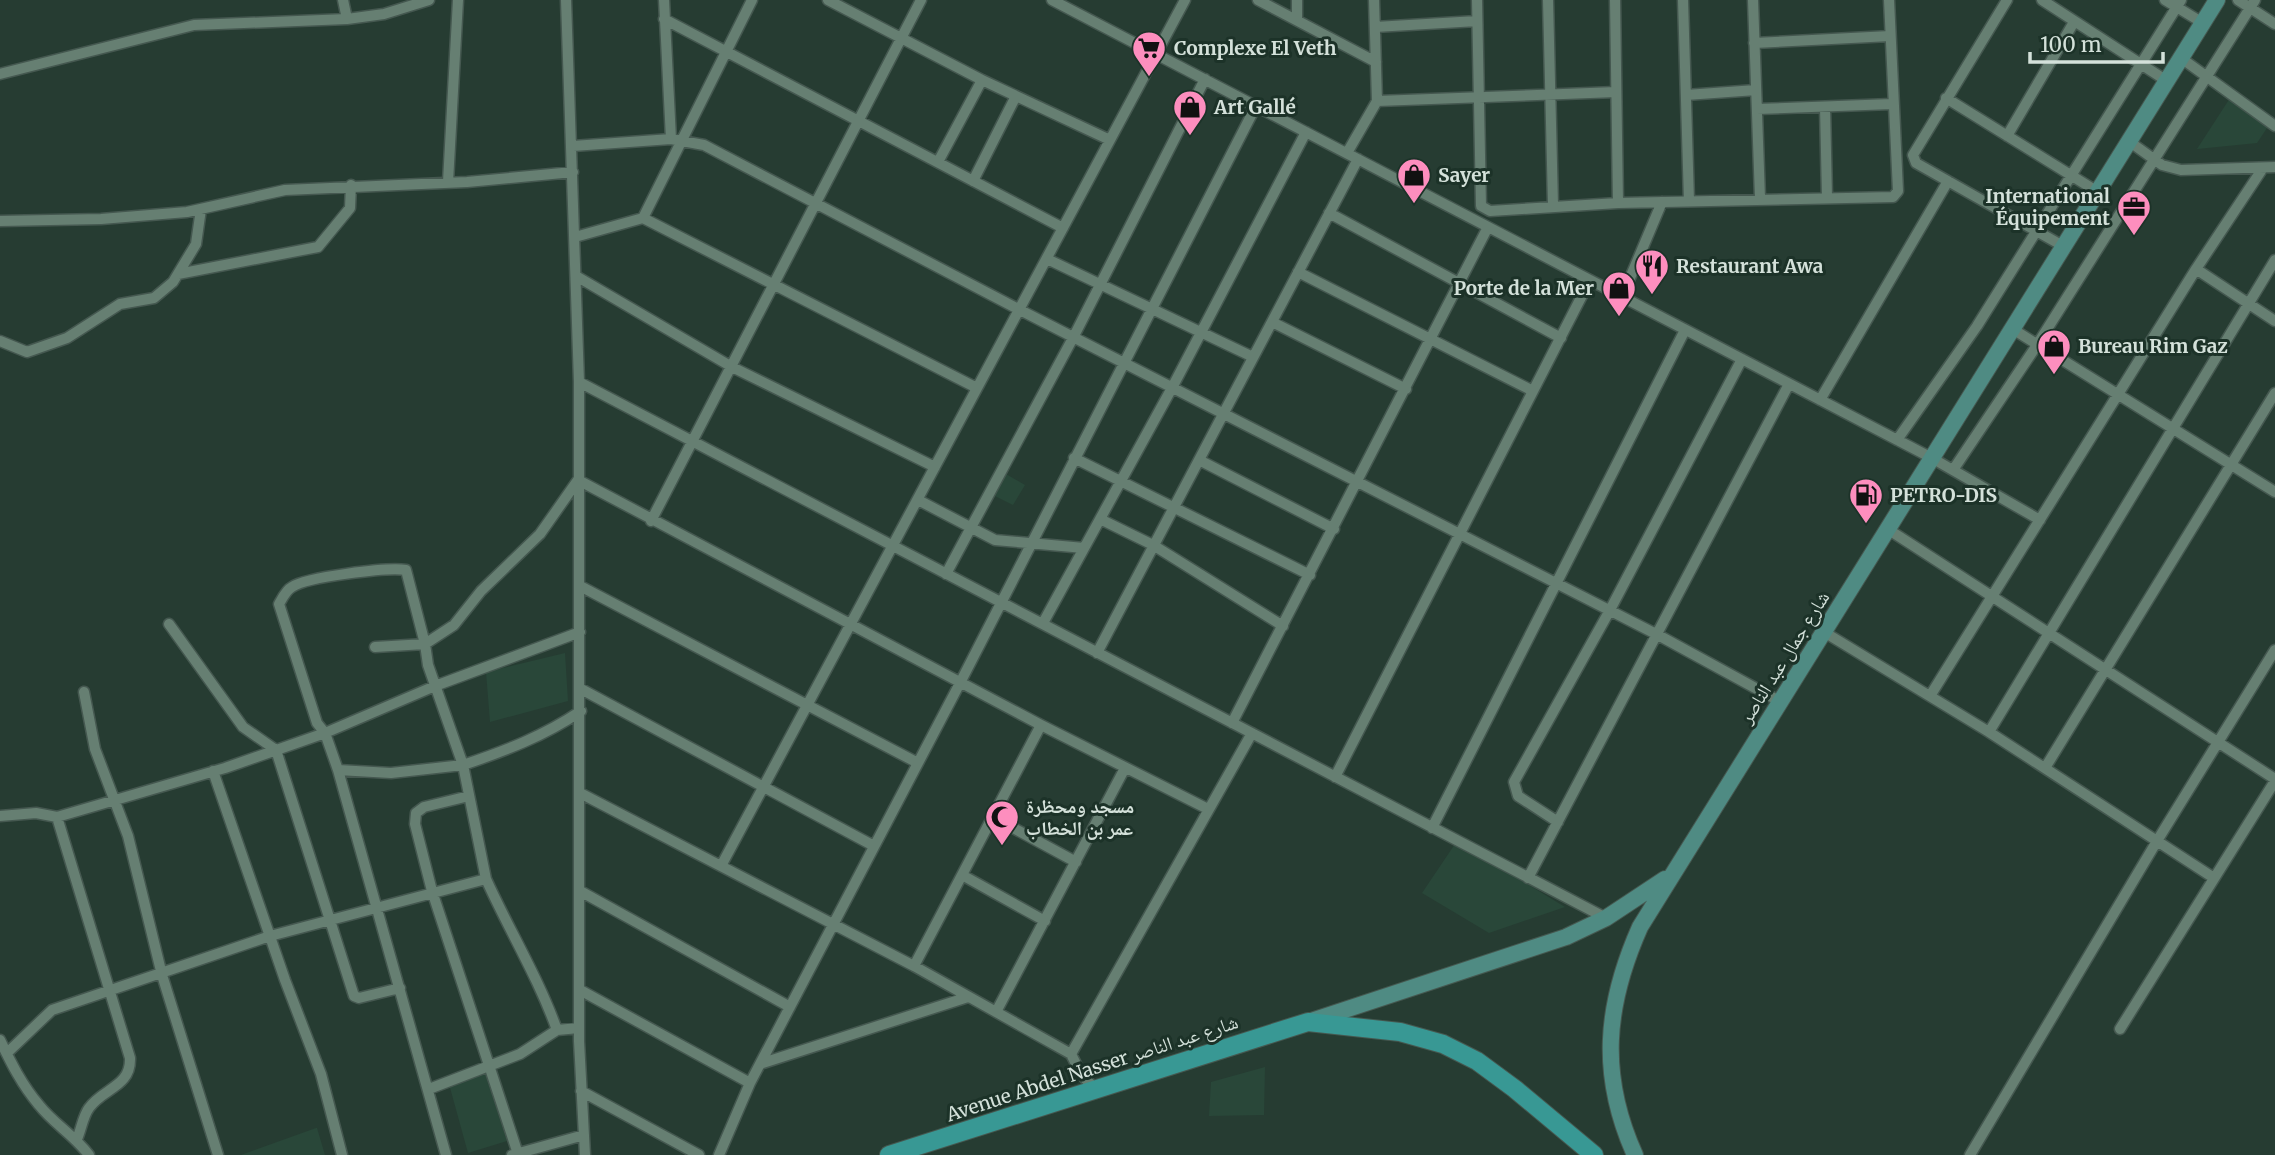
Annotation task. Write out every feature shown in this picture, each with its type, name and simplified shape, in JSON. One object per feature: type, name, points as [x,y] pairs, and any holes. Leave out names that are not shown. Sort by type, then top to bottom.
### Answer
[{"type":"main road","name":"شارع جمال عبد الناصر","points":[[1635,1155],[1618,1108],[1610,1059],[1610,1033],[1618,983],[1628,955],[1669,876],[1781,702],[1930,457],[2217,0]]},
{"type":"main road","name":"شارع جمال عبد الناصر","points":[[1308,1022],[1542,946],[1606,918],[1669,876]]},
{"type":"main road","name":"Avenue Abdel Nasser شارع عبد الناصر","points":[[889,1155],[1308,1022]]},
{"type":"main road","points":[[1308,1022],[1400,1032],[1443,1044],[1477,1062],[1505,1082],[1594,1155]]},
{"type":"street","points":[[343,0],[347,19]]},
{"type":"street","points":[[0,74],[194,25],[347,19],[384,14],[429,0]]},
{"type":"street","points":[[447,182],[458,0]]},
{"type":"street","points":[[566,0],[579,382],[579,1028],[585,1155]]},
{"type":"street","points":[[664,0],[676,139]]},
{"type":"street","points":[[643,218],[676,139],[752,0]]},
{"type":"street","points":[[828,0],[982,80],[1110,140]]},
{"type":"street","points":[[651,521],[921,0]]},
{"type":"street","points":[[1052,0],[1930,457],[2040,520]]},
{"type":"street","points":[[721,866],[1185,0]]},
{"type":"street","points":[[1258,0],[1376,62]]},
{"type":"street","points":[[1297,0],[1297,20]]},
{"type":"street","points":[[1347,153],[1377,100],[1374,0]]},
{"type":"street","points":[[1477,0],[1482,209],[1490,211],[1553,205],[1895,196],[1898,191],[1889,0]]},
{"type":"street","points":[[1548,0],[1548,94],[1553,205]]},
{"type":"street","points":[[1615,0],[1618,203]]},
{"type":"street","points":[[1684,0],[1689,201]]},
{"type":"street","points":[[1753,0],[1759,198]]},
{"type":"street","points":[[2007,0],[1913,155],[1916,163],[2063,246]]},
{"type":"street","points":[[2042,0],[2167,81]]},
{"type":"street","points":[[2165,0],[2179,3],[2203,23]]},
{"type":"street","points":[[2238,0],[2253,4],[2275,24]]},
{"type":"street","points":[[1897,440],[1977,326],[2179,3]]},
{"type":"street","points":[[1953,470],[2037,345],[2253,4]]},
{"type":"street","points":[[664,19],[1063,228]]},
{"type":"street","points":[[1375,27],[1477,21]]},
{"type":"street","points":[[2007,136],[2074,22]]},
{"type":"street","points":[[1754,43],[1890,36]]},
{"type":"street","points":[[2181,58],[2275,127]]},
{"type":"street","points":[[946,574],[1102,284],[1205,79]]},
{"type":"street","points":[[938,162],[982,80]]},
{"type":"street","points":[[1686,95],[1756,90]]},
{"type":"street","points":[[1377,100],[1616,92]]},
{"type":"street","points":[[973,181],[1016,96]]},
{"type":"street","points":[[1946,98],[2098,192]]},
{"type":"street","points":[[1757,109],[1892,104]]},
{"type":"street","points":[[719,1155],[750,1083],[960,683],[1256,106]]},
{"type":"street","points":[[1825,107],[1827,197]]},
{"type":"street","points":[[1043,623],[1173,386],[1306,132]]},
{"type":"street","points":[[573,146],[676,139],[712,149],[1020,310],[1610,610],[1781,702]]},
{"type":"street","points":[[2130,142],[2155,160],[2181,170],[2275,167]]},
{"type":"street","points":[[1097,653],[1358,159]]},
{"type":"street","points":[[1930,696],[2119,397],[2196,269],[2263,168]]},
{"type":"street","points":[[0,221],[101,219],[201,209],[285,190],[447,182],[573,172]]},
{"type":"street","points":[[1820,400],[1948,181]]},
{"type":"street","points":[[178,274],[318,247],[350,208],[351,185]]},
{"type":"street","points":[[1622,296],[1662,202]]},
{"type":"street","points":[[0,341],[27,352],[67,338],[120,304],[154,298],[178,274],[196,244],[201,209]]},
{"type":"street","points":[[1329,213],[1561,338]]},
{"type":"street","points":[[575,237],[643,218],[977,388]]},
{"type":"street","points":[[1232,723],[1488,227]]},
{"type":"street","points":[[1047,259],[1253,358]]},
{"type":"street","points":[[1989,732],[2275,260]]},
{"type":"street","points":[[2196,269],[2275,321]]},
{"type":"street","points":[[1298,272],[1533,391]]},
{"type":"street","points":[[576,276],[732,367],[935,467]]},
{"type":"street","points":[[1335,777],[1590,280]]},
{"type":"street","points":[[1272,322],[1405,389]]},
{"type":"street","points":[[2011,328],[2275,492]]},
{"type":"street","points":[[1432,828],[1685,330]]},
{"type":"street","points":[[1558,821],[1518,796],[1514,782],[1610,610],[1742,359]]},
{"type":"street","points":[[579,382],[1606,918]]},
{"type":"street","points":[[1528,878],[1789,384]]},
{"type":"street","points":[[2045,768],[2275,393]]},
{"type":"street","points":[[1074,458],[1310,575]]},
{"type":"street","points":[[1199,460],[1334,529]]},
{"type":"street","points":[[578,480],[960,683],[1208,809]]},
{"type":"street","points":[[375,647],[425,645],[454,625],[481,591],[540,534],[578,480]]},
{"type":"street","points":[[918,499],[995,540],[1031,541],[1084,548]]},
{"type":"street","points":[[1100,519],[1153,545],[1283,626]]},
{"type":"street","points":[[1886,528],[2275,780],[2120,1029]]},
{"type":"street","points":[[446,1155],[400,988],[374,907],[338,770],[325,733],[317,723],[279,604],[290,587],[305,582],[390,568],[406,570],[435,686],[463,765],[486,879],[511,935],[541,985],[557,1030]]},
{"type":"street","points":[[580,586],[918,763]]},
{"type":"street","points":[[169,624],[243,727],[276,750],[354,996],[400,988]]},
{"type":"street","points":[[0,816],[36,813],[57,817],[213,771],[325,733],[435,686],[580,632]]},
{"type":"street","points":[[1824,632],[1989,732],[2214,878]]},
{"type":"street","points":[[1970,1155],[2157,841],[2275,650]]},
{"type":"street","points":[[581,690],[764,785],[874,846]]},
{"type":"street","points":[[84,692],[95,749],[128,836],[162,975],[218,1155]]},
{"type":"street","points":[[338,770],[391,773],[463,765],[512,749],[553,730],[581,711]]},
{"type":"street","points":[[914,966],[1041,725]]},
{"type":"street","points":[[1071,1054],[1252,733]]},
{"type":"street","points":[[996,1012],[1125,768]]},
{"type":"street","points":[[213,771],[321,1074],[342,1155]]},
{"type":"street","points":[[580,793],[914,966],[1071,1054],[1081,1074],[1094,1088]]},
{"type":"street","points":[[469,796],[424,807],[416,813],[420,849],[515,1154],[584,1135]]},
{"type":"street","points":[[57,817],[130,1068],[120,1085],[103,1093],[89,1108],[77,1139]]},
{"type":"street","points":[[993,817],[1076,862]]},
{"type":"street","points":[[962,875],[1045,920]]},
{"type":"street","points":[[6,1053],[52,1010],[162,975],[270,936],[412,899],[432,891],[486,879]]},
{"type":"street","points":[[580,891],[790,1007]]},
{"type":"street","points":[[580,990],[750,1083]]},
{"type":"street","points":[[760,1065],[968,998]]},
{"type":"street","points":[[429,1089],[520,1054],[557,1030],[579,1028]]},
{"type":"street","points":[[0,1040],[40,1107],[77,1139],[89,1155]]},
{"type":"street","points":[[582,1091],[699,1155]]},
{"type":"street","points":[[924,1155],[945,1136]]},
{"type":"shaded area","points":[[2232,95],[2273,119],[2257,143],[2197,149]]},
{"type":"shaded area","points":[[1006,474],[1025,485],[1013,505],[995,496]]},
{"type":"shaded area","points":[[565,653],[568,701],[490,722],[486,672]]},
{"type":"shaded area","points":[[1457,841],[1565,907],[1489,933],[1422,893]]},
{"type":"shaded area","points":[[1265,1067],[1264,1115],[1209,1116],[1211,1082]]},
{"type":"shaded area","points":[[485,1073],[507,1141],[468,1153],[449,1084]]},
{"type":"shaded area","points":[[316,1128],[325,1155],[241,1155]]},
{"type":"place","name":"Complexe El Veth","points":[[1149,78]]},
{"type":"place","name":"Art Gallé","points":[[1190,137]]},
{"type":"place","name":"Sayer","points":[[1414,205]]},
{"type":"place","name":"International Équipement","points":[[2134,237]]},
{"type":"place","name":"Restaurant Awa","points":[[1652,296]]},
{"type":"place","name":"Porte de la Mer","points":[[1619,318]]},
{"type":"place","name":"Bureau Rim Gaz","points":[[2054,376]]},
{"type":"place","name":"PETRO-DIS","points":[[1866,525]]},
{"type":"place","name":"مسجد ومحظرة عمر بن الخطاب","points":[[1002,847]]}]
